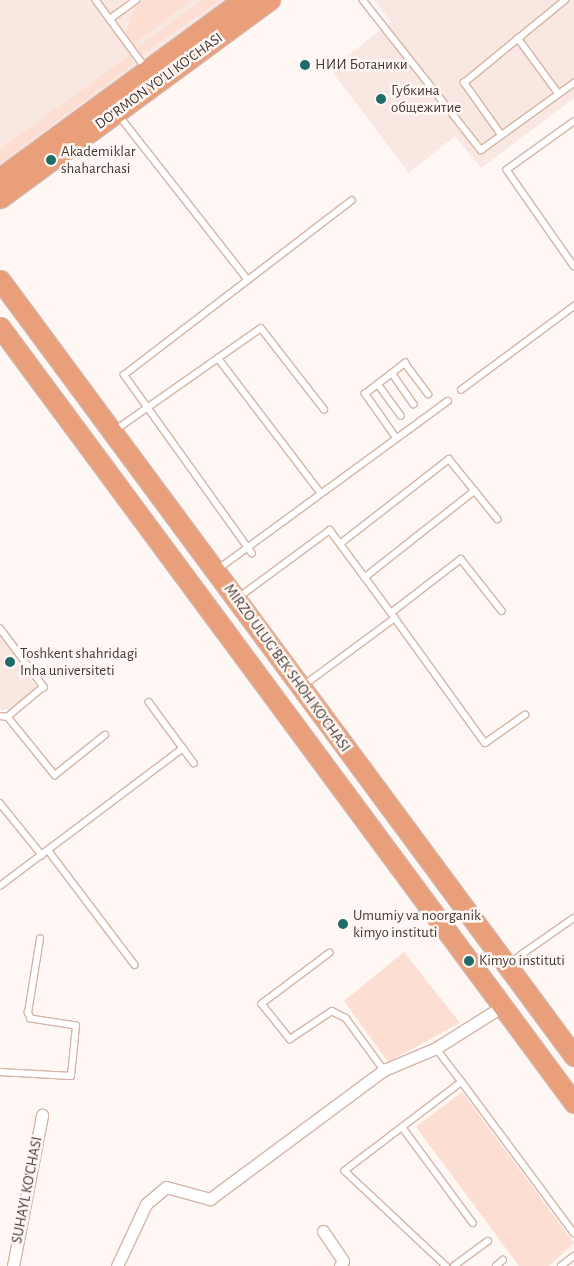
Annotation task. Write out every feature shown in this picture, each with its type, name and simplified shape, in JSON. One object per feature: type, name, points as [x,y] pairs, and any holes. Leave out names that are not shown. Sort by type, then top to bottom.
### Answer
[{"type":"main road","points":[[2,193],[147,69],[242,0]]},
{"type":"main road","name":"DO‘RMON YO‘LI KO‘CHASI","points":[[2,193],[270,0]]},
{"type":"main road","name":"MIRZO ULUG'BEK SHOH KO'CHASI","points":[[0,280],[574,1056]]},
{"type":"main road","name":"MIRZO ULUG'BEK SHOH KO'CHASI","points":[[0,327],[574,1103]]},
{"type":"main road","points":[[485,982],[507,966]]},
{"type":"street","points":[[117,1266],[146,1204],[166,1187],[210,1200],[384,1070],[436,1048],[503,1006]]},
{"type":"street","name":"SUHAYL KO'CHASI","points":[[12,1266],[42,1115]]},
{"type":"street","points":[[323,1231],[343,1261],[340,1266]]},
{"type":"lane","points":[[96,0],[147,69]]},
{"type":"lane","points":[[110,19],[136,0]]},
{"type":"lane","points":[[363,0],[481,150],[574,83]]},
{"type":"lane","points":[[501,135],[464,83],[565,0]]},
{"type":"lane","points":[[518,38],[559,94]]},
{"type":"lane","points":[[117,112],[248,280]]},
{"type":"lane","points":[[574,122],[507,170],[574,266]]},
{"type":"lane","points":[[252,554],[145,409],[124,375],[352,200]]},
{"type":"lane","points":[[461,390],[574,306]]},
{"type":"lane","points":[[112,432],[261,328],[324,409]]},
{"type":"lane","points":[[218,358],[321,494]]},
{"type":"lane","points":[[396,438],[365,394],[405,363],[428,394]]},
{"type":"lane","points":[[392,373],[414,404]]},
{"type":"lane","points":[[378,384],[401,416]]},
{"type":"lane","points":[[216,572],[448,401]]},
{"type":"lane","points":[[340,544],[449,459],[498,519]]},
{"type":"lane","points":[[365,578],[475,491]]},
{"type":"lane","points":[[236,599],[330,530],[485,743],[525,715]]},
{"type":"lane","points":[[302,688],[461,559],[502,611]]},
{"type":"lane","points":[[0,628],[44,687],[8,717]]},
{"type":"lane","points":[[149,702],[194,763]]},
{"type":"lane","points":[[0,716],[8,717],[55,775],[105,736]]},
{"type":"lane","points":[[0,886],[183,748]]},
{"type":"lane","points":[[0,803],[42,855]]},
{"type":"lane","points":[[48,850],[135,965]]},
{"type":"lane","points":[[507,966],[574,918]]},
{"type":"lane","points":[[0,1072],[71,1076],[76,1026],[30,1019],[28,1013],[40,939]]},
{"type":"lane","points":[[330,953],[262,1004],[290,1039],[332,1011],[346,1018],[384,1070]]},
{"type":"lane","points":[[436,1048],[574,1233]]},
{"type":"lane","points":[[446,1266],[344,1171],[462,1082]]},
{"type":"lane","points":[[403,1128],[473,1223]]},
{"type":"lane","points":[[454,1266],[488,1241]]},
{"type":"lane","points":[[561,1266],[574,1256]]},
{"type":"lane","points":[[496,1266],[503,1260]]},
{"type":"shaded area","points":[[0,0],[242,0],[0,178]]},
{"type":"shaded area","points":[[144,0],[192,0],[134,44],[127,35],[133,9]]},
{"type":"shaded area","points":[[202,0],[220,0],[141,55],[137,48]]},
{"type":"shaded area","points":[[374,0],[574,0],[574,98],[481,168],[455,136],[409,173],[330,69],[391,22]]},
{"type":"shaded area","points":[[130,55],[133,65],[0,164],[0,149]]},
{"type":"shaded area","name":"Toshkent shahridagi Inha universiteti","points":[[0,635],[38,689],[11,709],[0,710]]},
{"type":"shaded area","points":[[404,952],[460,1023],[388,1062],[344,1001]]},
{"type":"shaded area","points":[[462,1092],[574,1243],[549,1266],[519,1266],[416,1127]]},
{"type":"place","name":"НИИ Ботаники","points":[[305,65]]},
{"type":"place","name":"Губкина общежитие","points":[[381,99]]},
{"type":"place","name":"Akademiklar shaharchasi","points":[[51,160]]},
{"type":"place","name":"Toshkent shahridagi Inha universiteti","points":[[10,662]]},
{"type":"place","name":"Umumiy va noorganik kimyo instituti","points":[[343,924]]},
{"type":"place","name":"Kimyo instituti","points":[[469,961]]}]
